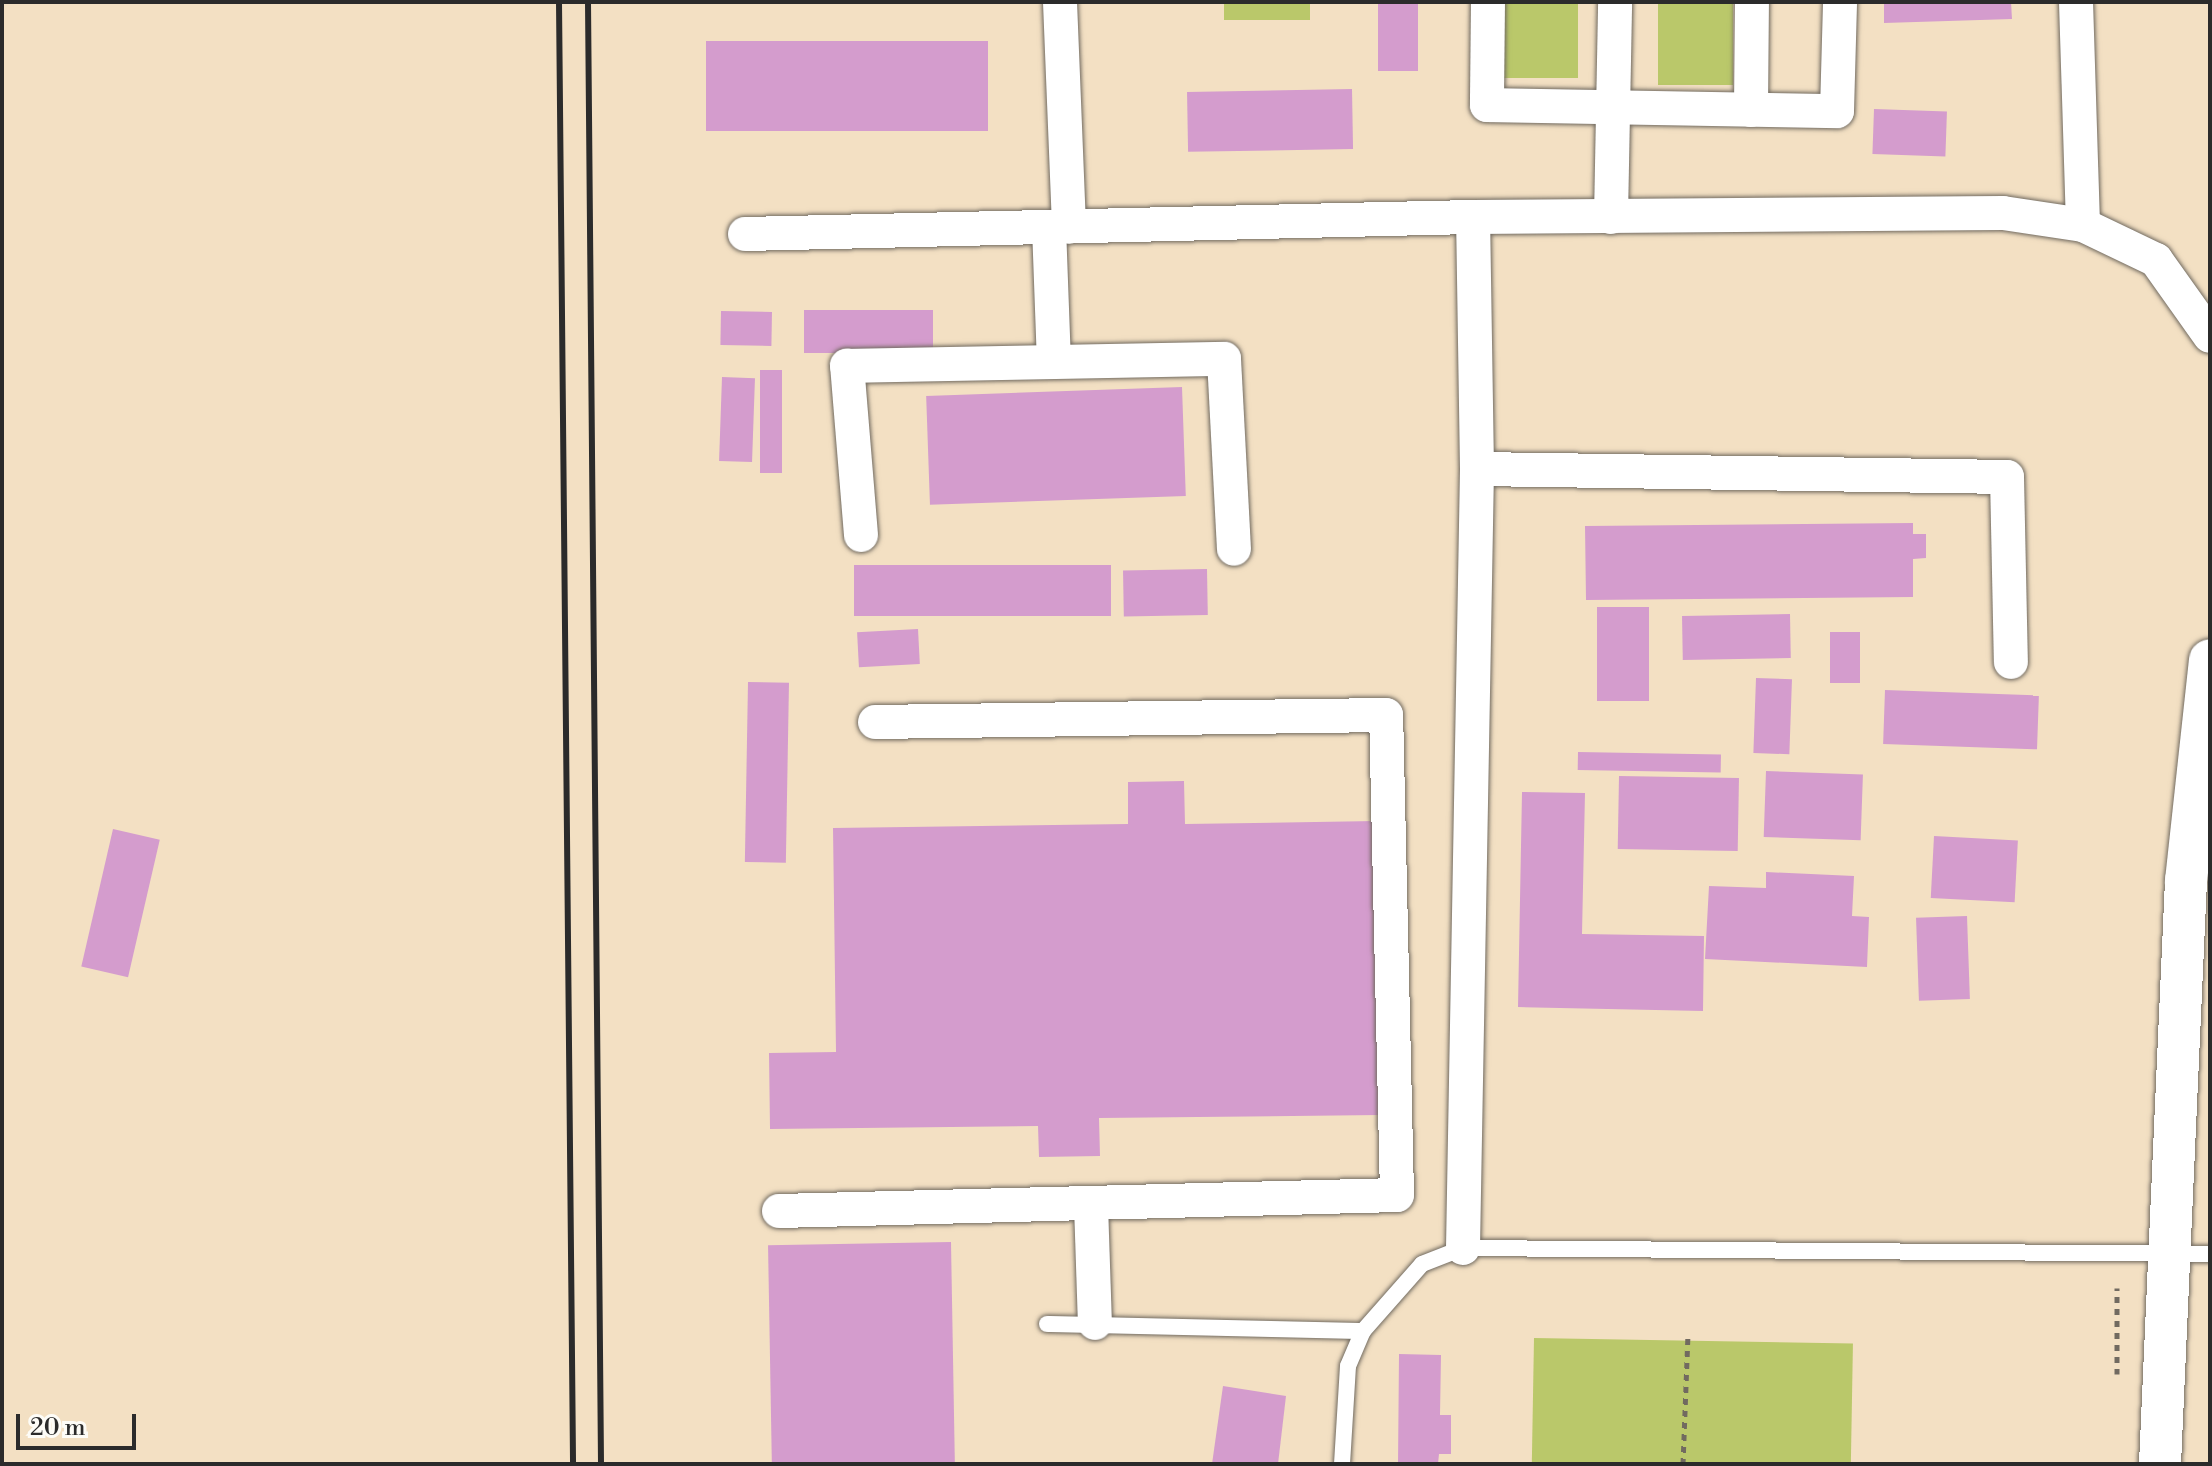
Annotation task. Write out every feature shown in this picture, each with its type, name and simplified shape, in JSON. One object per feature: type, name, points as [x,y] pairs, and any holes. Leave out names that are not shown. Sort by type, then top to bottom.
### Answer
[{"type":"street","points":[[1054,362],[1059,227],[1060,2]]},
{"type":"street","points":[[1488,2],[1487,105],[1837,111],[1840,2]]},
{"type":"street","points":[[1611,217],[1615,2]]},
{"type":"street","points":[[1751,110],[1752,2]]},
{"type":"street","points":[[2076,2],[2083,225]]},
{"type":"street","points":[[745,234],[1473,217],[2003,213],[2083,225],[2156,260],[2210,336]]},
{"type":"street","points":[[1463,1248],[1477,469],[1473,217]]},
{"type":"street","points":[[861,535],[847,366],[1224,359],[1234,549]]},
{"type":"street","points":[[1477,469],[2007,477],[2011,662]]},
{"type":"street","points":[[2160,1464],[2190,1254],[2186,881],[2210,660]]},
{"type":"street","points":[[779,1211],[1397,1195],[1386,715],[875,722]]},
{"type":"street","points":[[1091,1205],[1095,1323]]},
{"type":"lane","points":[[1342,1464],[1348,1366],[1363,1331],[1422,1264],[1463,1248],[2190,1254]]},
{"type":"lane","points":[[1047,1324],[1363,1331]]},
{"type":"path","points":[[2117,1288],[2117,1374]]},
{"type":"path","points":[[1683,1464],[1688,1334]]},
{"type":"green space","points":[[1224,2],[1310,2],[1310,20],[1224,20]]},
{"type":"green space","points":[[1503,2],[1578,2],[1578,78],[1503,78]]},
{"type":"green space","points":[[1658,2],[1733,2],[1733,85],[1658,85]]},
{"type":"green space","points":[[1534,1338],[1853,1344],[1851,1464],[1532,1464]]},
{"type":"building","points":[[1378,2],[1418,2],[1418,71],[1378,71]]},
{"type":"building","points":[[1884,2],[2011,2],[2012,19],[1884,23]]},
{"type":"building","points":[[706,41],[988,41],[988,131],[706,131]]},
{"type":"building","points":[[1352,89],[1353,149],[1188,152],[1187,92]]},
{"type":"building","points":[[1874,109],[1947,112],[1945,157],[1872,154]]},
{"type":"building","points":[[804,310],[933,310],[933,353],[804,353]]},
{"type":"building","points":[[721,311],[772,312],[771,346],[720,345]]},
{"type":"building","points":[[760,370],[782,370],[782,473],[760,473]]},
{"type":"building","points":[[722,377],[755,378],[752,462],[719,461]]},
{"type":"building","points":[[1182,387],[1186,496],[930,505],[926,396]]},
{"type":"building","points":[[1913,523],[1913,534],[1926,534],[1926,558],[1913,559],[1913,597],[1586,600],[1585,526]]},
{"type":"building","points":[[854,565],[1111,565],[1111,616],[854,616]]},
{"type":"building","points":[[1207,569],[1208,615],[1124,616],[1123,570]]},
{"type":"building","points":[[1597,607],[1649,607],[1649,701],[1597,701]]},
{"type":"building","points":[[1790,614],[1791,658],[1683,660],[1682,616]]},
{"type":"building","points":[[918,629],[920,664],[859,667],[857,632]]},
{"type":"building","points":[[1830,632],[1860,632],[1860,683],[1830,683]]},
{"type":"building","points":[[1756,678],[1792,679],[1789,754],[1753,753]]},
{"type":"building","points":[[748,682],[789,683],[786,863],[745,862]]},
{"type":"building","points":[[1885,690],[2039,695],[2037,749],[1883,744]]},
{"type":"building","points":[[1578,752],[1721,754],[1721,772],[1578,770]]},
{"type":"building","points":[[1766,771],[1863,774],[1861,840],[1764,837]]},
{"type":"building","points":[[1619,776],[1739,778],[1738,851],[1618,849]]},
{"type":"building","points":[[1184,781],[1185,824],[1376,821],[1380,1115],[1099,1118],[1100,1156],[1039,1157],[1038,1126],[770,1129],[769,1053],[836,1052],[833,828],[1128,824],[1128,782]]},
{"type":"building","points":[[1522,792],[1585,793],[1582,934],[1704,936],[1703,1011],[1518,1007]]},
{"type":"building","points":[[113,829],[160,840],[128,977],[81,966]]},
{"type":"building","points":[[1934,836],[2018,840],[2015,902],[1931,898]]},
{"type":"building","points":[[1766,872],[1854,876],[1852,916],[1869,917],[1867,967],[1705,959],[1709,886],[1766,888]]},
{"type":"building","points":[[1967,916],[1970,999],[1919,1001],[1916,918]]},
{"type":"building","points":[[951,1242],[955,1464],[772,1464],[768,1245]]},
{"type":"building","points":[[1399,1354],[1441,1355],[1440,1415],[1451,1415],[1451,1454],[1439,1454],[1438,1464],[1398,1464]]},
{"type":"building","points":[[1223,1386],[1286,1396],[1278,1464],[1212,1464]]},
{"type":"railway","points":[[559,2],[573,1464]]},
{"type":"railway","points":[[588,2],[601,1464]]}]
